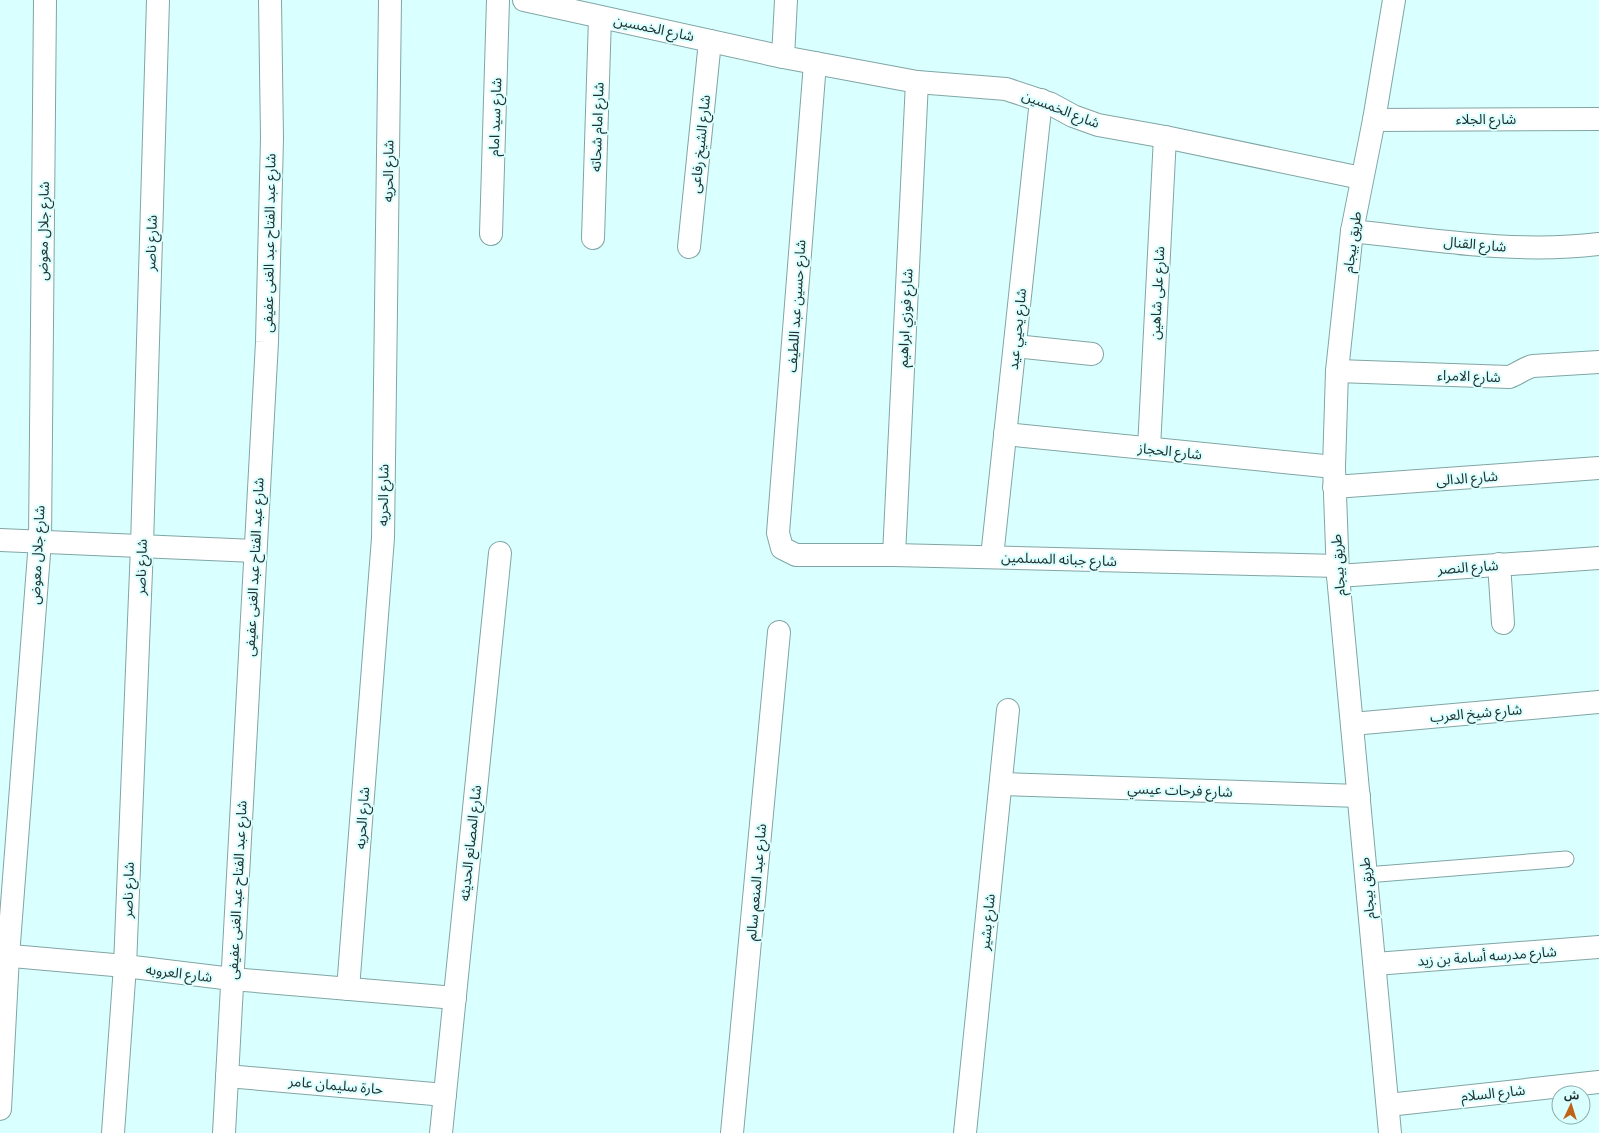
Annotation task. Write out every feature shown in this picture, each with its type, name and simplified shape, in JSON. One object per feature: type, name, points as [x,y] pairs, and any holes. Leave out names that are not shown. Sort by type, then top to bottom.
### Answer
[{"type":"street","name":"شارع جلال معوض","points":[[0,1109],[4,955],[40,541],[45,0]]},
{"type":"street","name":"شارع ناصر","points":[[113,1133],[125,966],[142,546],[158,0]]},
{"type":"street","name":"شارع عبد الفتاح عبد الغنى عفيفى","points":[[224,1133],[267,342],[272,138],[270,0]]},
{"type":"street","name":"شارع الحريه","points":[[348,989],[383,538],[390,0]]},
{"type":"street","name":"شارع سيد امام","points":[[491,234],[498,0]]},
{"type":"street","name":"شارع الخمسين","points":[[524,0],[814,63],[917,82],[1006,89],[1041,100],[1074,116],[1098,125],[1165,137],[1361,178]]},
{"type":"street","points":[[783,57],[786,0]]},
{"type":"street","name":"طريق بيجام","points":[[1390,1133],[1338,571],[1334,477],[1337,371],[1352,231],[1361,178],[1374,120],[1394,0]]},
{"type":"street","name":"شارع امام شحاته","points":[[593,238],[600,17]]},
{"type":"street","name":"شارع الشيخ رفاعى","points":[[689,247],[710,41]]},
{"type":"street","name":"شارع حسين عبد اللطيف","points":[[782,548],[778,533],[814,63]]},
{"type":"street","name":"شارع فوزي ابراهيم","points":[[894,555],[917,82]]},
{"type":"street","name":"شارع يحيي عيد","points":[[992,557],[1041,100]]},
{"type":"street","name":"شارع الجلاء","points":[[1374,120],[1599,119]]},
{"type":"street","name":"شارع على شاهين","points":[[1149,448],[1165,137]]},
{"type":"street","name":"شارع القنال","points":[[1352,231],[1508,247],[1560,247],[1599,244]]},
{"type":"street","points":[[1015,346],[1092,354]]},
{"type":"street","name":"شارع الامراء","points":[[1337,371],[1509,377],[1533,366],[1599,362]]},
{"type":"street","name":"شارع الحجاز","points":[[1006,434],[1149,448],[1334,477]]},
{"type":"street","name":"شارع الدالى","points":[[1334,477],[1599,468]]},
{"type":"street","points":[[0,540],[255,551]]},
{"type":"street","name":"شارع جبانه المسلمين","points":[[782,548],[796,555],[992,557],[1338,571]]},
{"type":"street","name":"شارع المصانع الحديثه","points":[[441,1133],[500,553]]},
{"type":"street","name":"شارع النصر","points":[[1338,571],[1599,558]]},
{"type":"street","points":[[1499,564],[1503,623]]},
{"type":"street","name":"شارع عبد المنعم سالم","points":[[732,1133],[779,632]]},
{"type":"street","name":"شارع شيخ العرب","points":[[1352,724],[1599,702]]},
{"type":"street","name":"شارع بشير","points":[[965,1133],[1008,710]]},
{"type":"street","name":"شارع فرحات عيسي","points":[[1001,784],[1358,796]]},
{"type":"street","name":"شارع مدرسه أسامة بن زيد","points":[[1374,964],[1599,947]]},
{"type":"street","name":"شارع العروبه","points":[[4,955],[125,966],[232,979],[454,998]]},
{"type":"street","name":"حارة سليمان عامر","points":[[227,1076],[445,1095]]},
{"type":"street","name":"شارع السلام","points":[[1388,1105],[1599,1082]]},
{"type":"lane","points":[[1366,875],[1566,859]]}]
